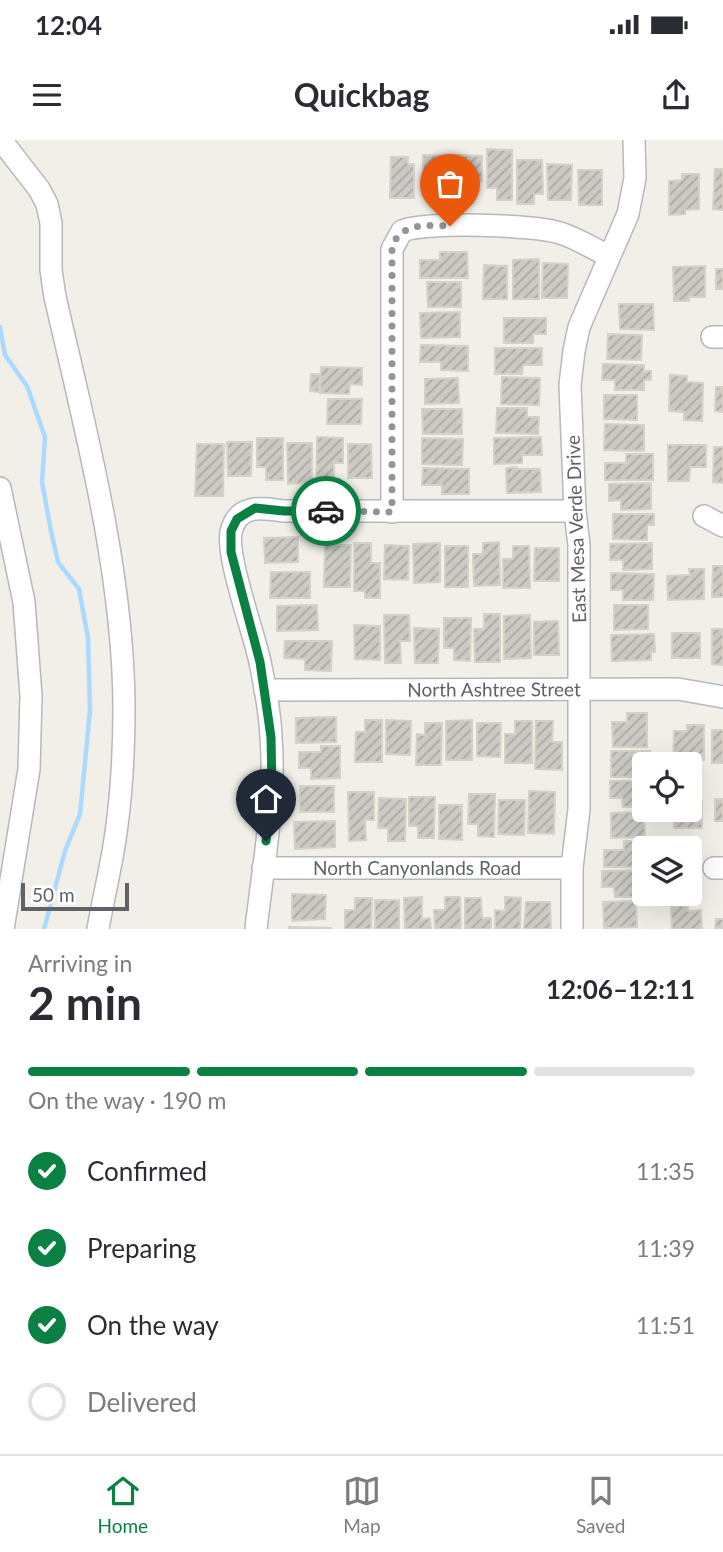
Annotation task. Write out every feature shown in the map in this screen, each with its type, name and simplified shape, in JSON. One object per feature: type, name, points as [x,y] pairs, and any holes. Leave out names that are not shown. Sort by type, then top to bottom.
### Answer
[{"type":"street","points":[[1,140],[39,189],[47,204],[51,223],[51,270],[55,297],[101,507],[113,579],[124,706],[123,759],[117,825],[98,929]]},
{"type":"street","name":"East Mesa Verde Drive","points":[[572,929],[572,868],[579,809],[579,545],[575,512],[570,385],[579,327],[628,214],[635,178],[634,140]]},
{"type":"street","points":[[392,512],[392,248],[402,231],[425,225],[526,228],[559,233],[609,256]]},
{"type":"street","points":[[0,488],[24,602],[31,696],[29,769],[3,929]]},
{"type":"street","points":[[256,929],[272,787],[271,737],[260,662],[231,552],[231,531],[237,519],[255,508],[284,511],[575,512]]},
{"type":"street","points":[[704,516],[723,526]]},
{"type":"street","name":"North Ashtree Street","points":[[265,690],[678,689],[723,696]]},
{"type":"street","name":"North Canyonlands Road","points":[[263,868],[572,868]]},
{"type":"building","points":[[487,149],[512,150],[512,200],[497,200],[497,188],[487,188]]},
{"type":"building","points":[[423,155],[450,156],[449,195],[423,195]]},
{"type":"building","points":[[457,155],[482,156],[482,181],[474,181],[473,203],[456,203]]},
{"type":"building","points":[[391,157],[408,157],[408,164],[414,164],[414,198],[390,198]]},
{"type":"building","points":[[517,160],[542,160],[543,194],[534,194],[534,204],[517,204]]},
{"type":"building","points":[[547,164],[572,165],[571,200],[548,200]]},
{"type":"building","points":[[715,169],[723,169],[723,210],[713,209]]},
{"type":"building","points":[[578,170],[602,170],[602,205],[579,205]]},
{"type":"building","points":[[682,174],[699,174],[699,209],[685,210],[685,214],[669,215],[669,181],[682,180]]},
{"type":"building","points":[[440,252],[467,252],[468,278],[420,278],[420,260],[440,260]]},
{"type":"building","points":[[539,259],[539,299],[513,299],[513,260]]},
{"type":"building","points":[[543,263],[568,264],[567,298],[542,298]]},
{"type":"building","points":[[484,265],[507,266],[507,299],[483,299]]},
{"type":"building","points":[[705,266],[705,297],[674,301],[673,267]]},
{"type":"building","points":[[716,269],[723,269],[723,289],[716,289]]},
{"type":"building","points":[[427,282],[461,282],[461,307],[428,307]]},
{"type":"building","points":[[619,304],[653,304],[654,330],[620,329]]},
{"type":"building","points":[[460,312],[460,337],[421,338],[420,313]]},
{"type":"building","points":[[504,318],[546,318],[546,334],[533,334],[533,343],[504,343]]},
{"type":"building","points":[[608,334],[642,335],[641,360],[607,359]]},
{"type":"building","points":[[421,345],[468,346],[468,371],[441,370],[441,362],[420,362]]},
{"type":"building","points":[[495,348],[542,348],[542,365],[523,365],[522,374],[495,374]]},
{"type":"building","points":[[603,364],[644,365],[644,371],[651,371],[651,380],[644,380],[644,390],[615,390],[615,380],[602,380]]},
{"type":"building","points":[[321,367],[362,368],[362,385],[350,384],[349,394],[320,393]]},
{"type":"building","points":[[311,374],[320,374],[319,392],[310,391]]},
{"type":"building","points":[[670,375],[687,376],[687,382],[703,383],[702,421],[684,420],[684,412],[669,411]]},
{"type":"building","points":[[502,377],[540,378],[539,405],[501,404]]},
{"type":"building","points":[[458,378],[459,403],[425,404],[425,379]]},
{"type":"building","points":[[716,387],[723,387],[723,412],[715,411]]},
{"type":"building","points":[[604,395],[637,395],[637,420],[604,419]]},
{"type":"building","points":[[328,399],[362,399],[361,424],[327,424]]},
{"type":"building","points":[[497,408],[527,408],[527,417],[539,417],[538,434],[496,433]]},
{"type":"building","points":[[422,409],[462,409],[462,434],[423,434]]},
{"type":"building","points":[[605,424],[644,425],[644,451],[604,450]]},
{"type":"building","points":[[317,437],[343,438],[343,463],[334,463],[334,485],[316,485]]},
{"type":"building","points":[[541,437],[542,455],[522,455],[522,463],[494,464],[494,438]]},
{"type":"building","points":[[257,438],[283,438],[283,480],[266,480],[266,467],[257,467]]},
{"type":"building","points":[[422,438],[463,439],[462,465],[422,464]]},
{"type":"building","points":[[227,442],[252,442],[251,476],[228,476]]},
{"type":"building","points":[[287,443],[312,443],[312,483],[288,484]]},
{"type":"building","points":[[197,444],[224,444],[223,496],[195,496]]},
{"type":"building","points":[[348,444],[371,444],[372,478],[348,478]]},
{"type":"building","points":[[668,445],[706,445],[706,467],[690,467],[689,481],[668,481]]},
{"type":"building","points":[[714,447],[723,447],[723,483],[713,482]]},
{"type":"building","points":[[626,454],[653,454],[653,480],[605,480],[605,463],[626,463]]},
{"type":"building","points":[[423,468],[469,469],[469,494],[442,494],[442,485],[422,485]]},
{"type":"building","points":[[506,468],[540,469],[541,492],[507,493]]},
{"type":"building","points":[[651,483],[651,509],[621,510],[621,500],[609,501],[609,484]]},
{"type":"building","points":[[613,514],[654,514],[654,525],[647,525],[647,540],[613,539]]},
{"type":"building","points":[[298,537],[298,562],[265,563],[264,538]]},
{"type":"building","points":[[499,542],[500,585],[474,586],[473,554],[483,554],[483,543]]},
{"type":"building","points":[[354,543],[371,543],[371,563],[380,563],[380,598],[365,598],[365,591],[354,591]]},
{"type":"building","points":[[440,543],[440,582],[414,583],[413,544]]},
{"type":"building","points":[[652,543],[652,569],[623,570],[623,560],[610,560],[610,544]]},
{"type":"building","points":[[325,545],[351,545],[350,587],[324,587]]},
{"type":"building","points":[[385,545],[409,546],[408,580],[384,579]]},
{"type":"building","points":[[445,546],[468,546],[468,587],[445,587]]},
{"type":"building","points":[[513,546],[529,546],[530,588],[503,588],[503,559],[513,559]]},
{"type":"building","points":[[535,548],[559,548],[559,581],[534,581]]},
{"type":"building","points":[[713,566],[723,566],[723,597],[712,597]]},
{"type":"building","points":[[689,569],[704,569],[704,599],[668,600],[667,576],[690,575]]},
{"type":"building","points":[[271,572],[310,572],[310,598],[270,598]]},
{"type":"building","points":[[611,573],[654,574],[653,600],[623,600],[623,590],[611,590]]},
{"type":"building","points":[[317,605],[318,630],[277,631],[277,606]]},
{"type":"building","points":[[614,605],[648,605],[648,629],[614,630]]},
{"type":"building","points":[[484,614],[500,614],[500,662],[475,662],[474,629],[484,629]]},
{"type":"building","points":[[384,615],[409,615],[410,641],[400,641],[401,663],[385,663]]},
{"type":"building","points":[[530,615],[531,658],[504,659],[504,616]]},
{"type":"building","points":[[444,618],[471,618],[470,661],[454,660],[454,648],[444,648]]},
{"type":"building","points":[[558,621],[559,655],[534,655],[534,622]]},
{"type":"building","points":[[354,625],[380,626],[380,660],[355,659]]},
{"type":"building","points":[[414,628],[439,629],[438,663],[415,663]]},
{"type":"building","points":[[712,629],[723,629],[723,665],[712,664]]},
{"type":"building","points":[[672,633],[700,633],[700,658],[672,658]]},
{"type":"building","points":[[654,634],[655,652],[651,652],[651,660],[612,661],[611,635]]},
{"type":"building","points":[[285,641],[332,641],[331,671],[305,670],[305,659],[284,658]]},
{"type":"building","points":[[627,713],[647,713],[647,747],[613,747],[612,722],[627,722]]},
{"type":"building","points":[[336,717],[336,742],[296,743],[296,718]]},
{"type":"building","points":[[365,720],[382,720],[382,762],[355,762],[356,732],[365,732]]},
{"type":"building","points":[[386,720],[411,721],[410,755],[386,754]]},
{"type":"building","points":[[472,720],[472,760],[446,760],[446,721]]},
{"type":"building","points":[[515,721],[532,721],[532,763],[505,763],[505,734],[515,734]]},
{"type":"building","points":[[536,721],[553,721],[552,742],[562,742],[562,770],[535,769]]},
{"type":"building","points":[[425,723],[442,723],[441,765],[416,765],[417,734],[425,735]]},
{"type":"building","points":[[477,723],[501,723],[500,757],[477,756]]},
{"type":"building","points":[[687,725],[704,725],[704,760],[702,752],[673,752],[674,731],[687,731]]},
{"type":"building","points":[[712,730],[723,730],[723,763],[712,763]]},
{"type":"building","points":[[321,746],[340,746],[340,778],[311,779],[311,768],[299,768],[299,752],[321,752]]},
{"type":"building","points":[[611,751],[650,751],[632,752],[632,777],[611,777]]},
{"type":"building","points":[[610,781],[632,781],[632,807],[623,807],[622,798],[610,798]]},
{"type":"building","points":[[300,786],[334,786],[334,812],[300,812]]},
{"type":"building","points":[[529,791],[555,792],[554,834],[528,833]]},
{"type":"building","points":[[348,792],[374,792],[374,820],[365,820],[366,840],[349,841]]},
{"type":"building","points":[[469,794],[495,794],[494,837],[478,836],[478,824],[468,824]]},
{"type":"building","points":[[409,797],[435,797],[434,838],[418,838],[418,826],[409,826]]},
{"type":"building","points":[[379,798],[406,799],[405,841],[388,841],[388,828],[378,828]]},
{"type":"building","points":[[715,799],[723,799],[723,821],[715,821]]},
{"type":"building","points":[[499,800],[525,800],[524,835],[498,834]]},
{"type":"building","points":[[439,805],[462,805],[462,840],[439,839]]},
{"type":"building","points":[[632,812],[632,822],[644,822],[645,836],[611,838],[611,813]]},
{"type":"building","points":[[335,821],[335,847],[295,849],[294,822]]},
{"type":"building","points":[[674,822],[702,822],[702,828],[674,828]]},
{"type":"building","points":[[624,841],[632,841],[632,867],[604,867],[604,850],[624,850]]},
{"type":"building","points":[[632,870],[632,897],[615,897],[614,887],[602,887],[602,871]]},
{"type":"building","points":[[292,894],[326,895],[325,919],[292,921]]},
{"type":"building","points":[[422,897],[422,919],[430,918],[431,929],[405,929],[404,898]]},
{"type":"building","points":[[445,897],[460,897],[461,929],[435,929],[434,910],[445,910]]},
{"type":"building","points":[[505,897],[521,898],[520,929],[495,929],[495,910],[505,911]]},
{"type":"building","points":[[355,898],[372,898],[371,929],[345,929],[345,910],[355,910]]},
{"type":"building","points":[[465,898],[481,898],[482,918],[491,918],[491,929],[465,929]]},
{"type":"building","points":[[375,900],[399,900],[399,929],[375,929]]},
{"type":"building","points":[[632,901],[632,906],[636,906],[637,927],[604,928],[603,902]]},
{"type":"building","points":[[526,902],[550,902],[551,929],[524,929]]},
{"type":"building","points":[[671,906],[688,906],[688,911],[701,910],[702,929],[672,929]]},
{"type":"building","points":[[716,919],[723,919],[723,929],[715,929]]},
{"type":"building","points":[[331,928],[331,929],[289,929]]},
{"type":"waterway","points":[[0,327],[5,355],[27,386],[45,437],[42,482],[51,531],[58,562],[79,589],[88,638],[90,710],[80,814],[65,851],[44,929]]},
{"type":"way so far","points":[[326,511],[392,512],[392,248],[402,231],[425,225],[450,226]]},
{"type":"route","points":[[266,841],[272,787],[271,737],[260,662],[231,552],[231,531],[237,519],[255,508],[326,511]]}]
